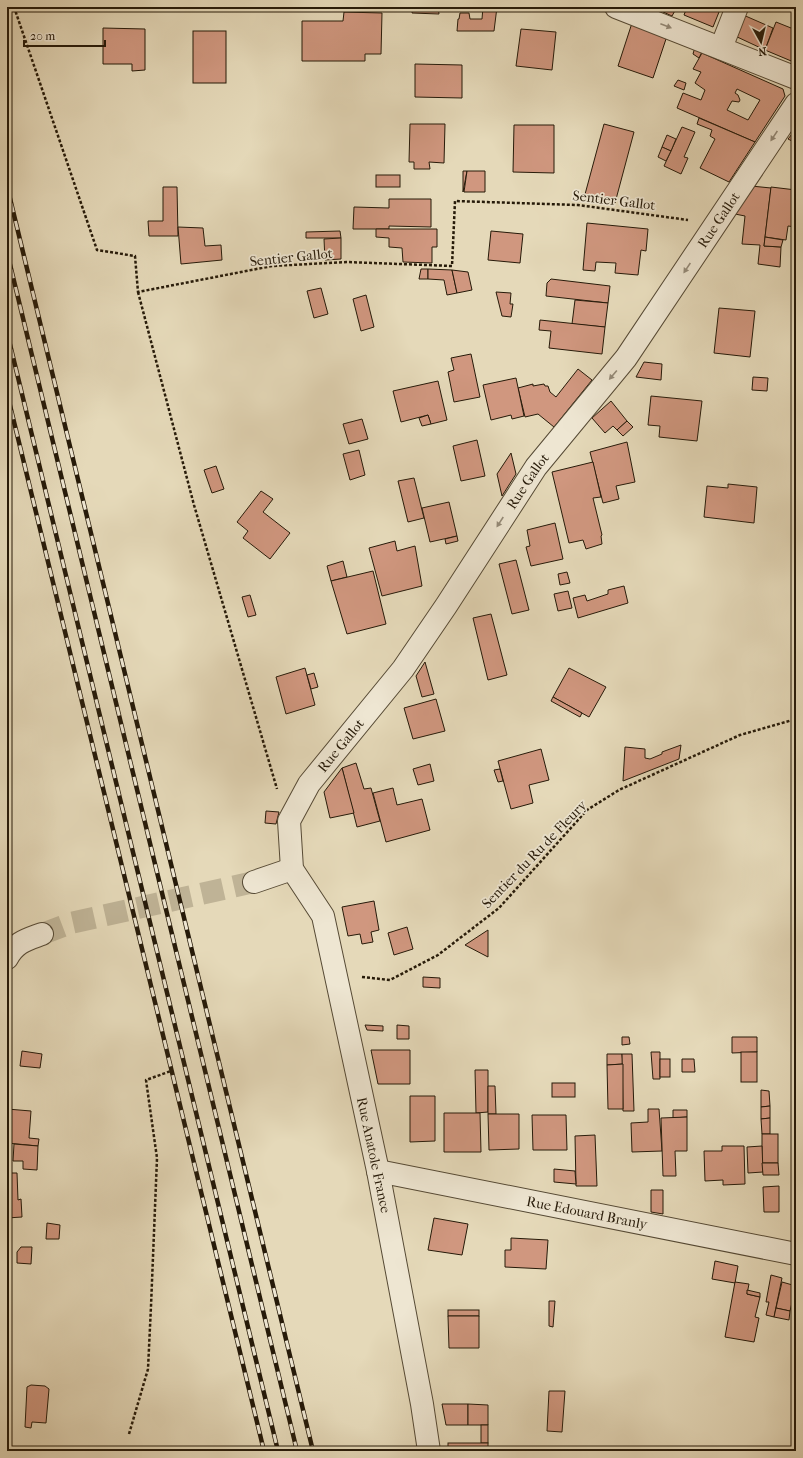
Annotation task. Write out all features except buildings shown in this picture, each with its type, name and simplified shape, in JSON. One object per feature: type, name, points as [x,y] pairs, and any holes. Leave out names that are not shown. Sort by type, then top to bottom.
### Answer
[{"type":"street","points":[[616,7],[796,78]]},
{"type":"street","points":[[721,48],[737,7]]},
{"type":"street","name":"Rue Gallot","points":[[292,869],[289,821],[309,784],[403,669],[446,606],[536,466],[626,358],[796,104]]},
{"type":"street","points":[[254,882],[292,869]]},
{"type":"street","name":"Rue Anatole France","points":[[292,869],[323,916],[378,1170],[422,1404],[429,1451]]},
{"type":"street","points":[[7,958],[11,950],[22,941],[42,934]]},
{"type":"street","name":"Rue Edouard Branly","points":[[378,1170],[796,1254]]},
{"type":"path","points":[[14,7],[97,250],[135,256],[138,292],[194,505],[279,795]]},
{"type":"path","name":"Sentier Gallot","points":[[138,292],[272,266],[347,262],[452,266],[454,201],[578,205],[716,224]]},
{"type":"path","name":"Sentier du Ru de Fleury","points":[[336,974],[390,980],[438,955],[499,908],[587,810],[619,790],[740,735],[796,719]]},
{"type":"path","points":[[129,1434],[148,1369],[157,1158],[146,1080],[171,1071]]},
{"type":"tunnel","points":[[42,934],[71,923],[254,882]]},
{"type":"railway","points":[[7,186],[313,1451]]},
{"type":"railway","points":[[7,252],[297,1451]]},
{"type":"railway","points":[[7,332],[278,1451]]},
{"type":"railway","points":[[7,393],[264,1451]]}]
